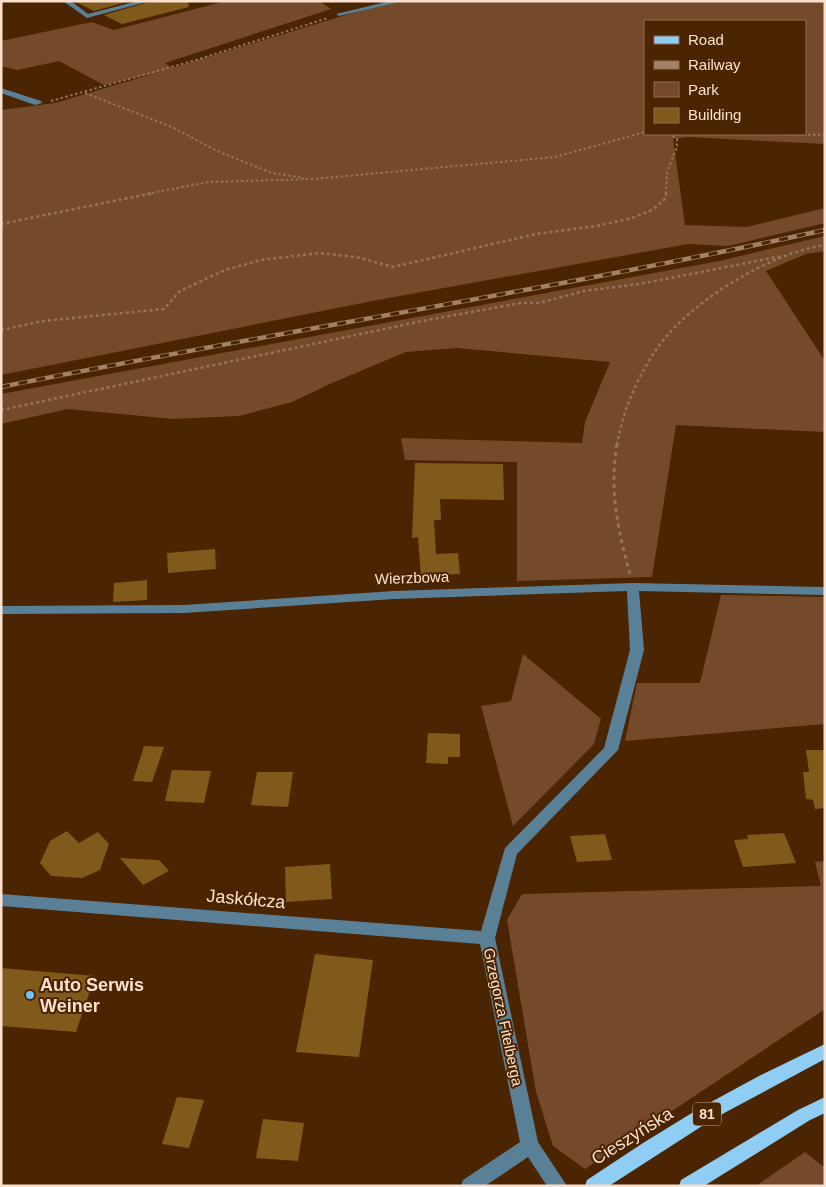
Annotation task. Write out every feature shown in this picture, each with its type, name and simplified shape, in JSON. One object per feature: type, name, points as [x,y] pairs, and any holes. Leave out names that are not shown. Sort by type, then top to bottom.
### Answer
[{"type":"main road","name":"Cieszyńska","points":[[594,1186],[628,1161],[715,1109],[793,1066],[825,1051]]},
{"type":"main road","points":[[688,1186],[804,1115],[825,1105]]},
{"type":"street","points":[[66,1],[87,16],[148,1]]},
{"type":"street","points":[[339,14],[400,1]]},
{"type":"street","points":[[1,90],[38,103]]},
{"type":"street","name":"Wierzbowa","points":[[1,610],[184,609],[394,595],[633,587],[825,591]]},
{"type":"street","name":"Grzegorza Fitelberga","points":[[558,1186],[530,1145],[487,938],[510,852],[611,750],[637,650],[633,587]]},
{"type":"street","name":"Jaskółcza","points":[[1,900],[487,938]]},
{"type":"street","points":[[470,1186],[530,1145]]},
{"type":"path","points":[[38,103],[84,93],[339,14]]},
{"type":"path","points":[[84,93],[172,127],[217,150],[272,173],[314,179]]},
{"type":"path","points":[[1,224],[208,182],[314,179],[555,157],[644,132]]},
{"type":"path","points":[[806,134],[825,134]]},
{"type":"path","points":[[1,330],[43,321],[164,309],[180,291],[225,270],[262,260],[319,253],[356,257],[393,267],[536,234],[598,226],[632,218],[652,210],[666,198],[667,172],[677,147],[677,139],[671,135]]},
{"type":"path","points":[[633,587],[618,529],[613,477],[623,421],[641,373],[671,332],[748,272],[799,250],[825,245]]},
{"type":"path","points":[[1,410],[427,320],[521,303],[539,303],[584,291],[640,284],[782,256]]},
{"type":"green space","points":[[226,1],[319,1],[331,9],[165,63],[172,68],[349,14],[399,1],[825,1],[825,144],[688,137],[673,139],[685,225],[747,227],[825,208],[825,223],[728,246],[688,244],[372,301],[1,375],[1,110],[55,103],[159,72],[104,85],[59,61],[17,70],[1,66],[1,41],[92,22],[114,30]]},
{"type":"green space","points":[[825,236],[825,251],[806,254],[766,271],[825,361],[825,432],[676,425],[652,577],[517,581],[517,462],[405,460],[401,438],[582,443],[585,422],[610,362],[457,348],[406,352],[292,402],[239,416],[173,419],[68,409],[1,424],[1,394],[719,261]]},
{"type":"green space","points":[[721,595],[825,597],[825,724],[625,741],[637,683],[700,683]]},
{"type":"green space","points":[[523,654],[601,719],[594,744],[513,826],[481,706],[511,701]]},
{"type":"green space","points":[[825,861],[825,1009],[585,1169],[553,1146],[536,1092],[507,920],[522,894],[821,886],[815,862]]},
{"type":"green space","points":[[805,1152],[825,1168],[825,1186],[756,1186]]},
{"type":"building","points":[[74,1],[130,1],[94,11]]},
{"type":"building","points":[[152,1],[188,1],[189,7],[122,24],[104,15]]},
{"type":"building","points":[[415,463],[503,464],[504,500],[440,499],[441,520],[434,520],[436,554],[458,553],[460,574],[421,576],[418,537],[412,538]]},
{"type":"building","points":[[215,549],[216,569],[168,573],[167,553]]},
{"type":"building","points":[[147,580],[147,600],[113,602],[114,583]]},
{"type":"building","points":[[428,733],[460,734],[460,757],[448,757],[448,764],[426,763]]},
{"type":"building","points":[[144,746],[164,747],[152,782],[133,781]]},
{"type":"building","points":[[806,750],[825,750],[825,808],[815,809],[813,800],[806,799],[803,772],[809,772]]},
{"type":"building","points":[[172,770],[211,771],[204,803],[165,801]]},
{"type":"building","points":[[257,772],[293,772],[288,807],[251,805]]},
{"type":"building","points":[[67,831],[79,843],[98,832],[109,844],[100,870],[82,878],[51,876],[40,863],[50,841]]},
{"type":"building","points":[[784,833],[796,863],[743,867],[734,840],[748,839],[747,835]]},
{"type":"building","points":[[605,834],[612,860],[577,862],[570,836]]},
{"type":"building","points":[[120,858],[159,860],[169,871],[143,885]]},
{"type":"building","points":[[330,864],[332,899],[286,902],[285,867]]},
{"type":"building","points":[[315,954],[373,960],[359,1057],[296,1052]]},
{"type":"building","points":[[1,968],[95,976],[76,1032],[1,1026]]},
{"type":"building","points":[[177,1097],[204,1100],[189,1148],[162,1144]]},
{"type":"building","points":[[263,1119],[304,1123],[298,1161],[256,1158]]},
{"type":"railway","points":[[1,387],[517,292],[825,230]]},
{"type":"place","name":"Auto Serwis Weiner","points":[[30,995]]}]
